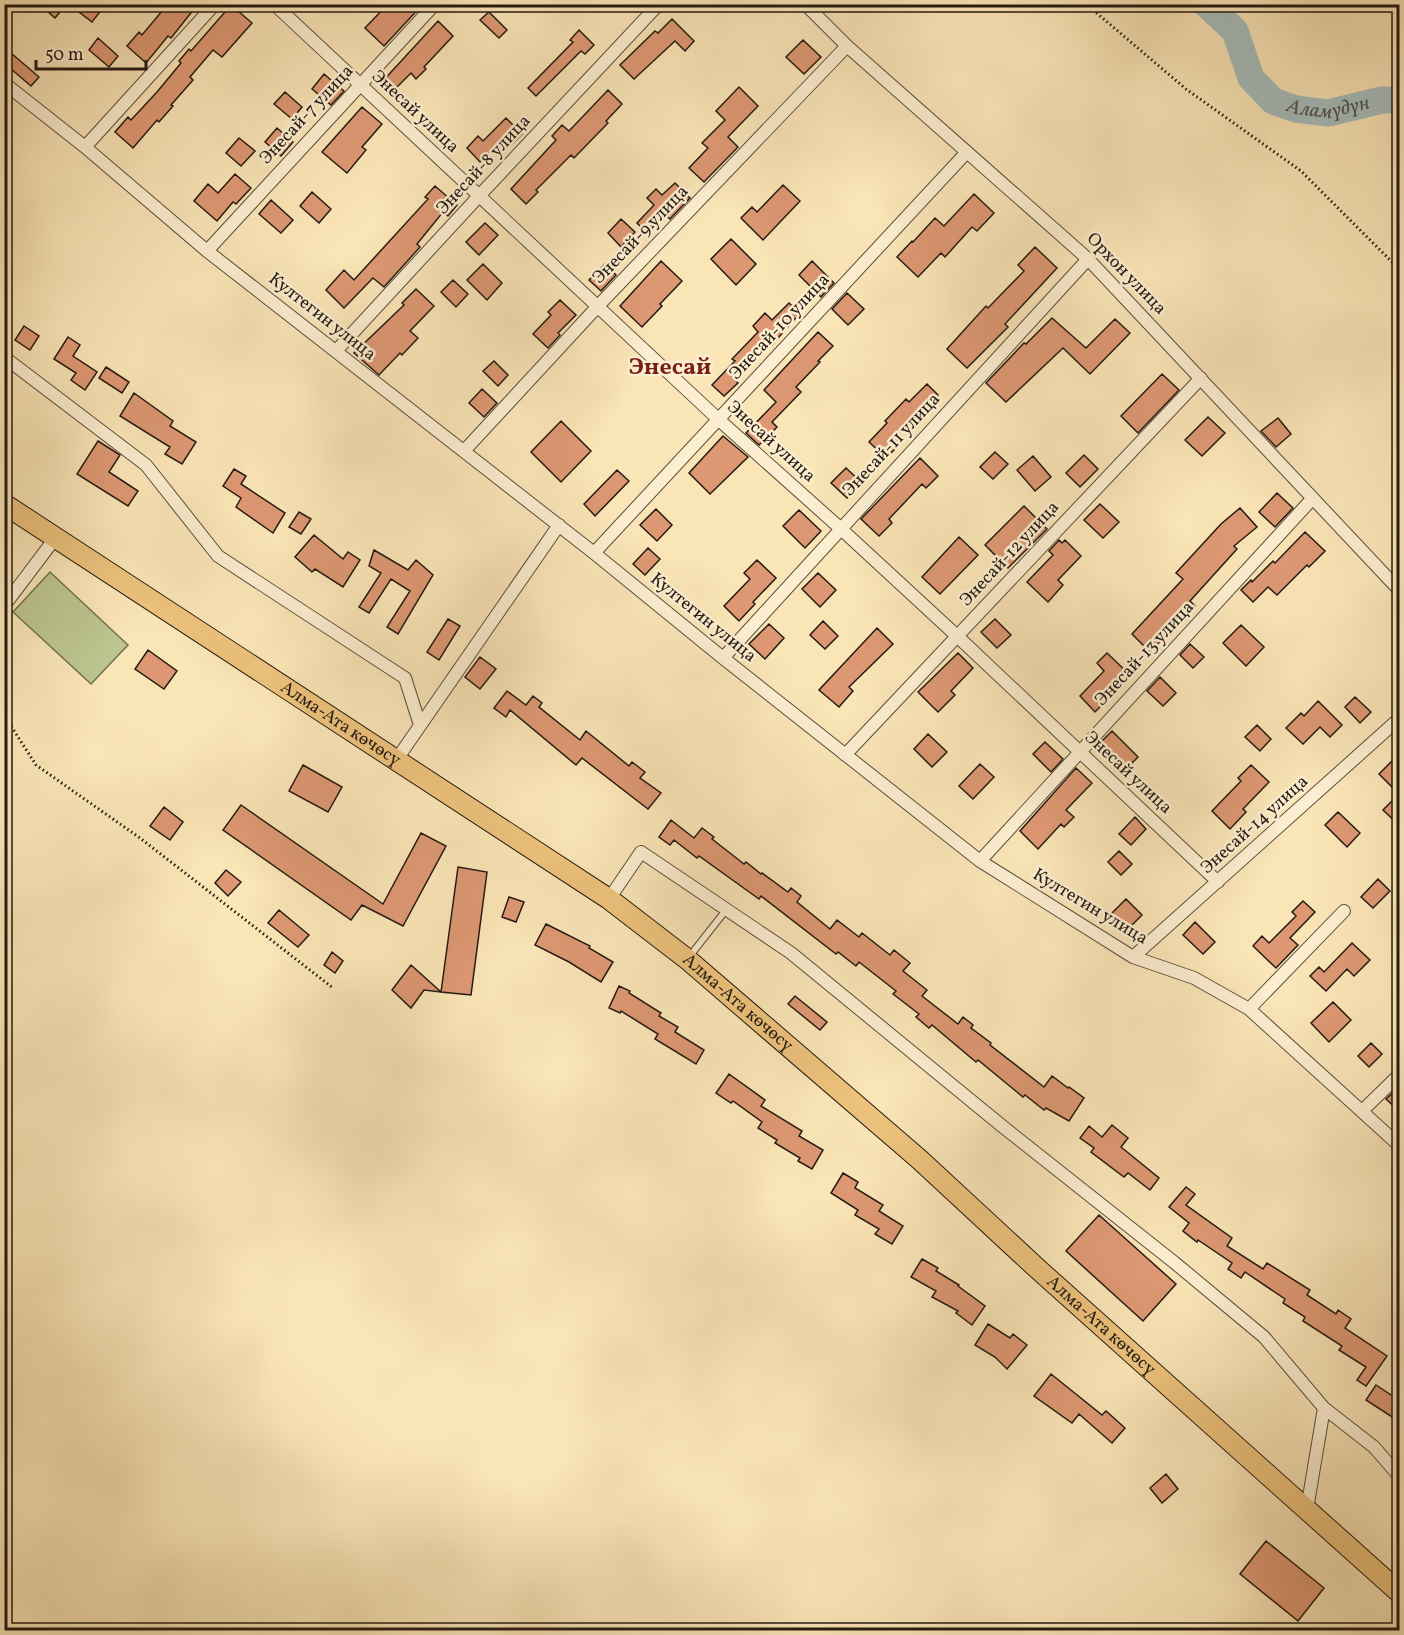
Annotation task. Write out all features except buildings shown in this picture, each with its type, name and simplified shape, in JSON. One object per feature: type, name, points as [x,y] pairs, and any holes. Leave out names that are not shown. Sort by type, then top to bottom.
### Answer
[{"type":"main road","name":"Алма-Ата көчөсү","points":[[4,504],[609,898],[687,959],[919,1160],[1400,1593]]},
{"type":"street","points":[[85,147],[216,4]]},
{"type":"street","name":"Энесай улица","points":[[274,4],[718,419],[957,636],[1218,882]]},
{"type":"street","name":"Энесай-7 улица","points":[[207,250],[435,4]]},
{"type":"street","name":"Энесай-8 улица","points":[[336,351],[659,4]]},
{"type":"street","name":"Орхон улица","points":[[805,4],[848,46],[1088,259],[1400,591]]},
{"type":"street","name":"Энесай-9 улица","points":[[464,451],[598,306],[848,46]]},
{"type":"street","name":"Култегин улица","points":[[4,83],[85,147],[207,250],[559,525],[980,861],[1133,957],[1194,978],[1249,1009],[1400,1146]]},
{"type":"street","name":"Энесай-10 улица","points":[[594,553],[967,152]]},
{"type":"street","name":"Энесай-11 улица","points":[[723,658],[1088,259]]},
{"type":"street","points":[[4,357],[146,465],[218,556],[405,678],[420,725]]},
{"type":"street","name":"Энесай-12 улица","points":[[845,755],[1201,378]]},
{"type":"street","name":"Энесай-13 улица","points":[[980,861],[1312,499]]},
{"type":"street","points":[[397,759],[559,525]]},
{"type":"street","points":[[4,606],[56,537]]},
{"type":"street","name":"Энесай-14 улица","points":[[1133,957],[1400,718]]},
{"type":"street","points":[[609,898],[641,852],[791,953],[1264,1337],[1324,1408],[1374,1447],[1400,1477]]},
{"type":"street","points":[[1249,1009],[1344,911]]},
{"type":"street","points":[[1362,1111],[1400,1074]]},
{"type":"street","points":[[1307,1509],[1324,1408]]},
{"type":"lane","points":[[687,959],[726,910]]},
{"type":"path","points":[[1086,4],[1186,89],[1301,171],[1400,270]]},
{"type":"path","points":[[4,715],[36,765],[140,838],[333,987]]},
{"type":"green space","points":[[50,572],[128,645],[91,684],[13,612]]},
{"type":"waterway","name":"Аламүдүн","points":[[1206,4],[1235,31],[1251,78],[1273,101],[1296,109],[1328,113],[1382,100],[1400,100]]},
{"type":"district","name":"Энесай","points":[[670,368]]}]
